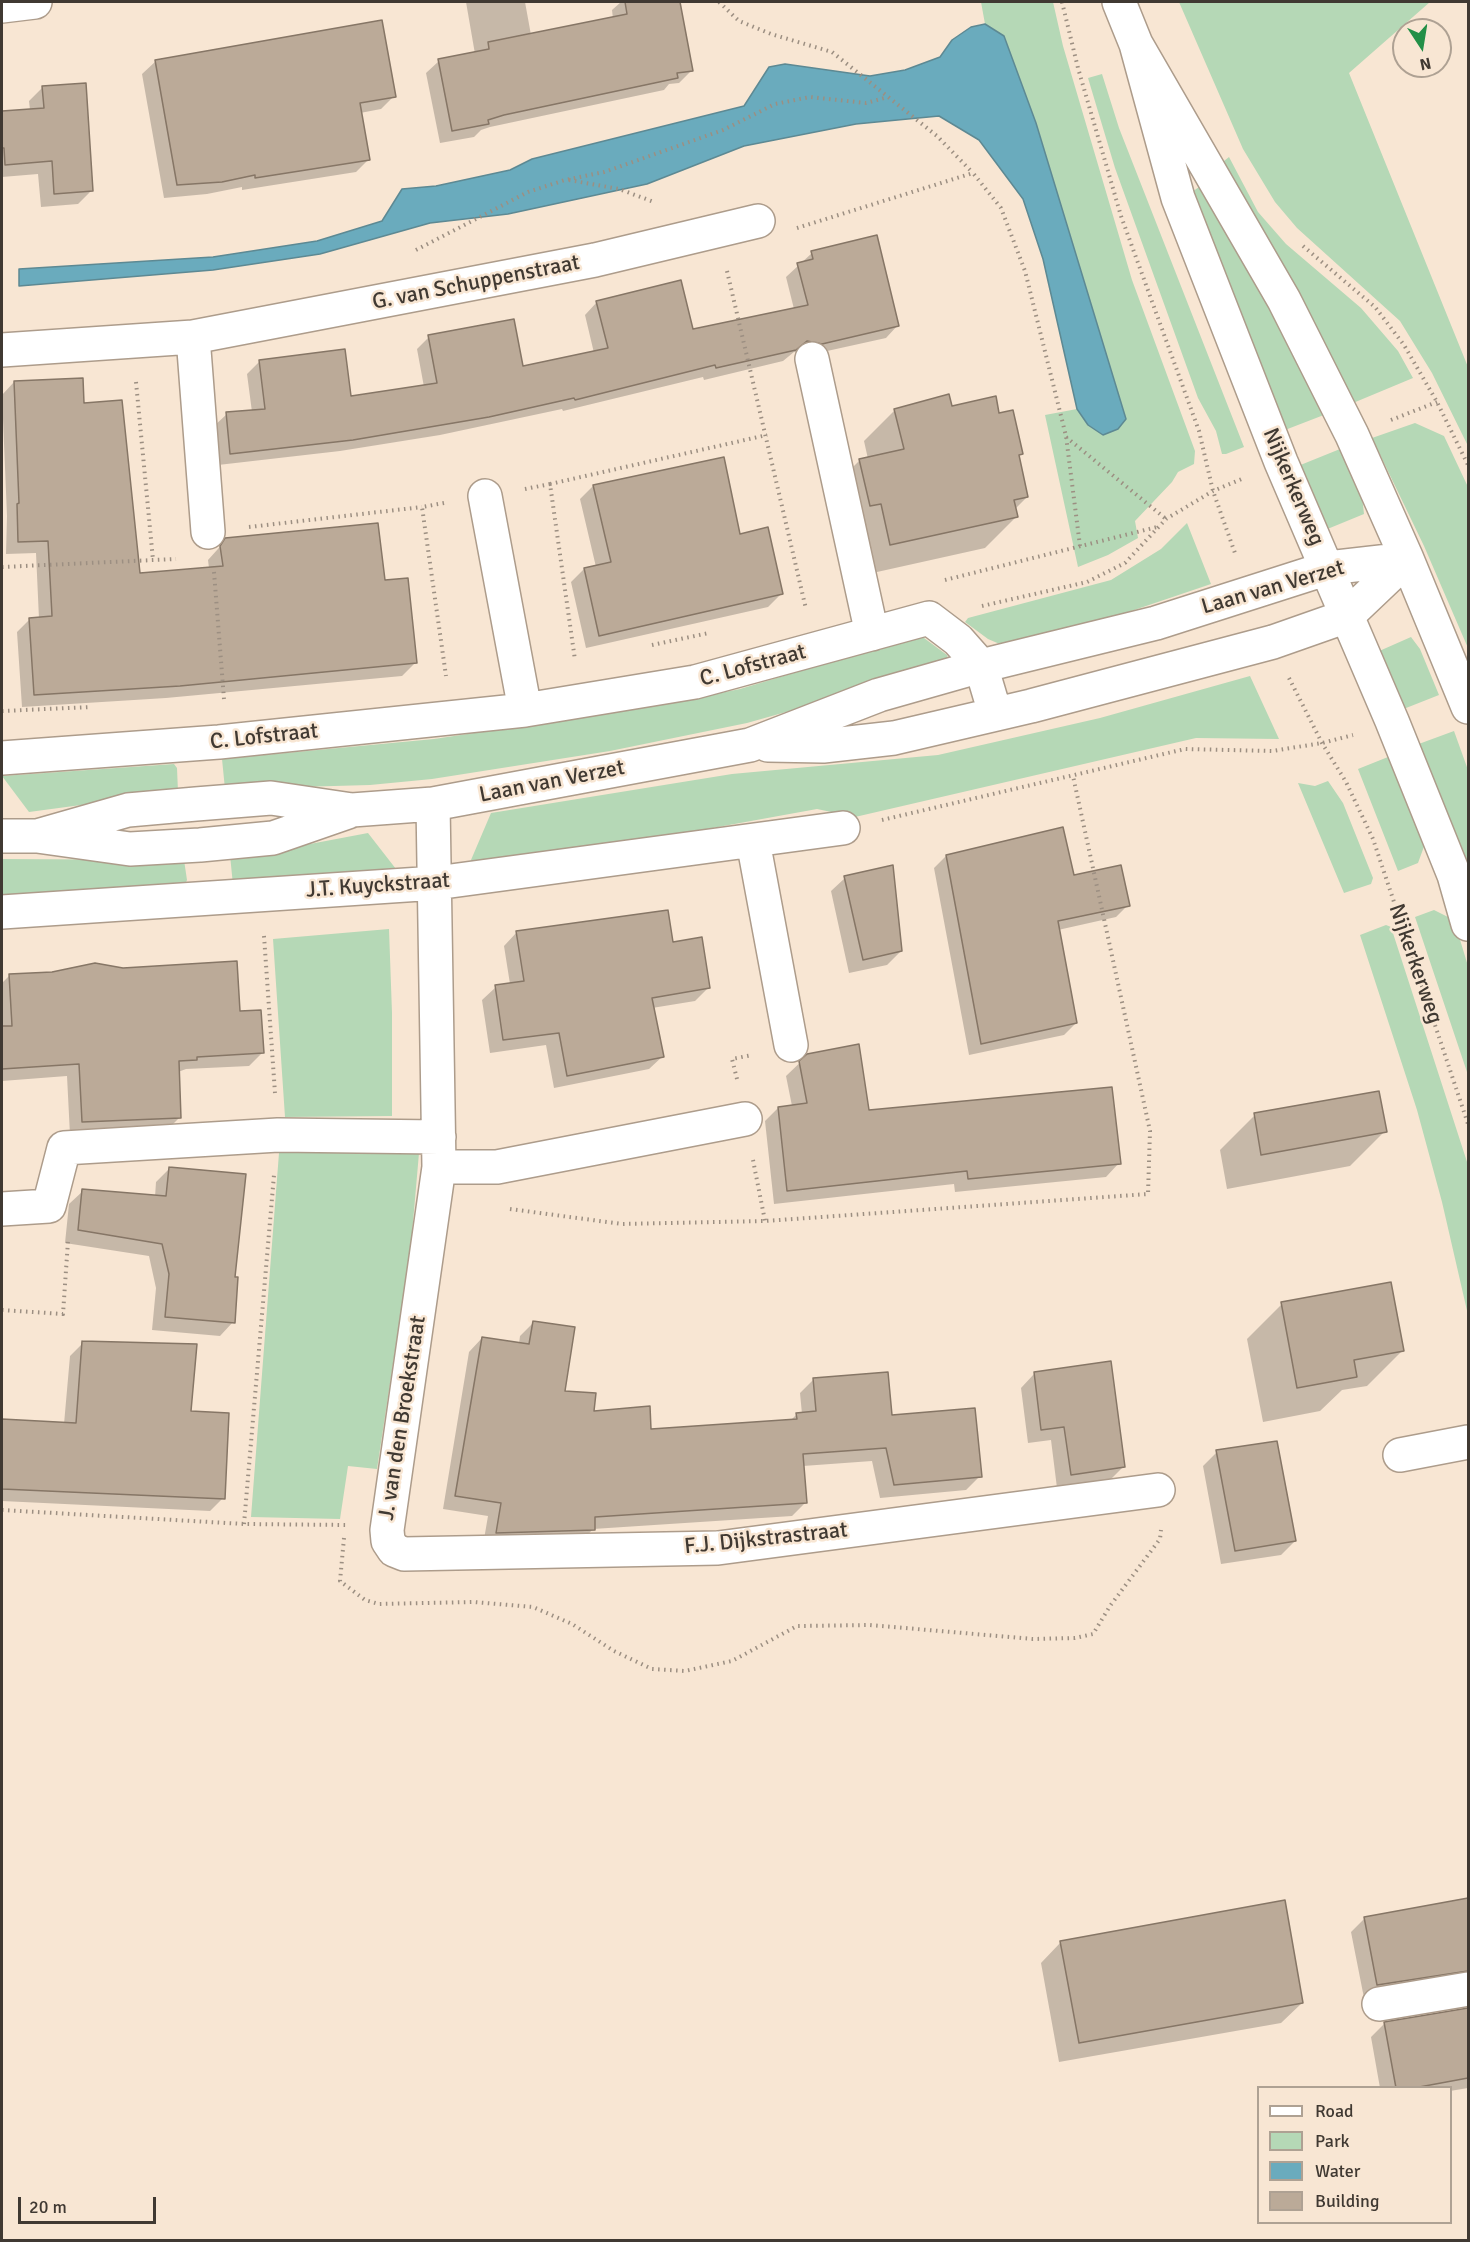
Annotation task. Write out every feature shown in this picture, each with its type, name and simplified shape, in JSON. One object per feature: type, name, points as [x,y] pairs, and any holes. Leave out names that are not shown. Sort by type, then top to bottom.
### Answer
[{"type":"street","points":[[2,6],[35,2]]},
{"type":"street","name":"Nijkerkerweg","points":[[1119,2],[1136,44],[1178,198],[1281,462],[1328,568],[1454,875],[1468,924]]},
{"type":"street","name":"Nijkerkerweg","points":[[1136,44],[1284,300],[1352,435],[1407,559],[1468,707]]},
{"type":"street","name":"G. van Schuppenstraat","points":[[2,350],[133,343],[193,337],[595,260],[758,221]]},
{"type":"street","points":[[193,337],[210,545]]},
{"type":"street","points":[[812,359],[872,634]]},
{"type":"street","points":[[485,496],[525,710]]},
{"type":"street","name":"Laan van Verzet","points":[[2,836],[37,836],[128,810],[271,798],[352,810],[433,804],[750,745],[879,695],[981,666],[1156,623],[1328,568],[1407,559]]},
{"type":"street","name":"Laan van Verzet","points":[[750,745],[823,746],[894,738],[1273,642],[1347,616],[1407,559]]},
{"type":"street","points":[[929,618],[958,640],[981,666],[994,713]]},
{"type":"street","name":"C. Lofstraat","points":[[2,758],[219,742],[525,710],[695,682],[929,618]]},
{"type":"street","name":"J. van den Broekstraat","points":[[387,1530],[439,1152],[433,804]]},
{"type":"street","name":"J.T. Kuyckstraat","points":[[2,912],[436,883],[843,828]]},
{"type":"street","points":[[753,841],[791,1045]]},
{"type":"street","points":[[2,1209],[49,1206],[64,1148],[278,1135],[439,1152],[496,1167],[745,1119]]},
{"type":"street","points":[[1400,1455],[1468,1442]]},
{"type":"street","name":"F.J. Dijkstrastraat","points":[[387,1530],[388,1541],[394,1550],[404,1554],[718,1548],[1158,1490]]},
{"type":"street","points":[[1379,2004],[1468,1989]]},
{"type":"path","points":[[719,2],[739,21],[771,34],[832,52],[937,136],[973,173],[1001,208],[1025,271],[1066,436],[1080,546]]},
{"type":"path","points":[[929,618],[1087,582],[1125,563],[1166,519],[1213,491],[1198,431],[1121,216],[1078,68],[1062,2]]},
{"type":"path","points":[[406,253],[418,250],[528,192],[565,180],[604,172],[659,150],[723,130],[775,104],[810,97],[866,103],[888,97]]},
{"type":"path","points":[[758,221],[789,230],[973,173]]},
{"type":"path","points":[[565,180],[619,189],[660,204]]},
{"type":"path","points":[[1297,242],[1375,307],[1404,345],[1437,402],[1468,465]]},
{"type":"path","points":[[133,343],[153,560]]},
{"type":"path","points":[[550,484],[768,435]]},
{"type":"path","points":[[1066,436],[1166,519]]},
{"type":"path","points":[[2,567],[153,560],[210,545],[422,507]]},
{"type":"path","points":[[210,545],[224,700],[219,742]]},
{"type":"path","points":[[644,646],[714,632]]},
{"type":"path","points":[[519,672],[586,658]]},
{"type":"path","points":[[435,680],[457,678]]},
{"type":"path","points":[[213,701],[236,699]]},
{"type":"path","points":[[2,711],[96,707]]},
{"type":"path","points":[[843,828],[1185,750],[1272,751],[1322,743],[1392,721]]},
{"type":"path","name":"Nijkerkerweg","points":[[1322,743],[1346,782],[1373,839],[1468,1124]]},
{"type":"path","points":[[508,1208],[622,1224],[753,1222],[1148,1194],[1150,1131],[1073,776]]},
{"type":"path","points":[[244,1524],[278,1135],[262,895]]},
{"type":"path","points":[[2,1310],[63,1314],[69,1227],[49,1206]]},
{"type":"path","points":[[345,1525],[340,1581],[365,1600],[379,1604],[474,1602],[533,1607],[572,1624],[614,1651],[652,1669],[685,1671],[732,1661],[797,1626],[870,1625],[1033,1639],[1075,1638],[1093,1634],[1110,1606],[1160,1539],[1161,1506],[1158,1490]]},
{"type":"path","name":"J. van den Broekstraat","points":[[2,1510],[244,1524],[345,1525],[387,1530]]},
{"type":"green space","points":[[981,2],[1053,2],[1063,46],[1132,280],[1195,451],[1194,464],[1178,472],[1172,482],[1135,521],[1138,538],[1108,555],[1078,567],[1045,415],[1077,409],[1088,425],[1126,419],[1036,123],[1004,36],[985,24]]},
{"type":"green space","points":[[1179,2],[1430,2],[1412,18],[1392,18],[1392,35],[1349,73],[1468,367],[1468,446],[1432,373],[1400,321],[1297,228],[1275,202],[1243,149]]},
{"type":"green space","points":[[1102,74],[1119,128],[1244,447],[1226,454],[1222,454],[1216,431],[1198,398],[1115,168],[1088,78]]},
{"type":"green space","points":[[1229,157],[1258,212],[1286,244],[1361,308],[1398,351],[1413,378],[1353,403],[1219,165]]},
{"type":"green space","points":[[1199,187],[1202,188],[1329,413],[1285,430],[1192,192]]},
{"type":"green space","points":[[1415,423],[1444,436],[1468,487],[1468,648],[1424,546],[1372,438]]},
{"type":"green space","points":[[1345,447],[1362,496],[1364,514],[1325,530],[1298,466]]},
{"type":"green space","points":[[1187,523],[1211,584],[1022,648],[1002,645],[988,639],[965,622],[968,618],[1111,580],[1161,549]]},
{"type":"green space","points":[[914,637],[924,638],[947,655],[948,659],[942,668],[747,723],[610,751],[432,779],[370,785],[225,789],[222,759],[434,739],[661,705],[740,689]]},
{"type":"green space","points":[[1411,637],[1420,649],[1439,695],[1401,710],[1377,652]]},
{"type":"green space","points":[[1250,676],[1279,739],[1196,738],[855,817],[817,809],[586,851],[468,867],[491,813],[732,774],[938,755],[1100,718]]},
{"type":"green space","points":[[1454,731],[1468,770],[1468,890],[1416,745]]},
{"type":"green space","points":[[1393,755],[1426,841],[1418,863],[1398,871],[1358,769]]},
{"type":"green space","points":[[174,764],[177,768],[178,792],[29,812],[2,776]]},
{"type":"green space","points":[[1328,781],[1343,803],[1373,878],[1371,884],[1344,893],[1298,783],[1315,786]]},
{"type":"green space","points":[[368,833],[396,869],[233,885],[230,855],[273,851]]},
{"type":"green space","points":[[2,859],[184,860],[187,880],[183,889],[2,898]]},
{"type":"green space","points":[[1434,910],[1454,920],[1468,966],[1468,1075],[1415,917]]},
{"type":"green space","points":[[1386,925],[1391,927],[1468,1165],[1468,1315],[1442,1202],[1417,1110],[1360,935]]},
{"type":"green space","points":[[389,929],[392,1116],[285,1117],[273,939]]},
{"type":"green space","points":[[279,1153],[419,1153],[411,1245],[377,1469],[348,1466],[340,1519],[251,1517]]},
{"type":"water","points":[[985,24],[1004,36],[1036,123],[1126,419],[1118,429],[1103,435],[1088,425],[1077,409],[1043,259],[1023,199],[979,140],[939,116],[856,124],[744,146],[647,184],[508,214],[430,223],[320,254],[213,270],[19,286],[19,269],[213,257],[317,241],[382,221],[402,189],[436,186],[510,170],[532,159],[744,106],[769,67],[785,64],[870,76],[905,70],[940,57],[952,40],[971,27]]},
{"type":"building","points":[[625,2],[680,2],[693,71],[677,73],[678,78],[504,115],[488,120],[489,124],[452,131],[438,59],[489,49],[488,42],[627,14]]},
{"type":"building","points":[[382,20],[396,97],[360,103],[370,160],[255,178],[255,175],[222,182],[177,185],[155,60]]},
{"type":"building","points":[[86,83],[93,191],[54,194],[52,161],[5,165],[4,148],[2,148],[2,111],[44,108],[42,86]]},
{"type":"building","points":[[877,235],[899,326],[822,344],[807,341],[796,350],[716,368],[715,365],[575,400],[574,398],[489,417],[353,440],[230,454],[226,412],[265,409],[259,360],[345,349],[351,396],[437,383],[428,335],[514,319],[523,366],[608,348],[596,301],[681,280],[693,329],[808,305],[797,263],[813,259],[811,251]]},
{"type":"building","points":[[83,378],[84,403],[122,400],[140,573],[223,566],[220,546],[225,538],[378,523],[385,580],[408,578],[417,663],[180,686],[34,695],[29,618],[52,616],[48,541],[18,542],[17,504],[19,503],[14,381]]},
{"type":"building","points":[[949,394],[952,406],[996,396],[999,413],[1013,410],[1023,454],[1019,455],[1028,497],[1014,500],[1018,517],[890,545],[881,504],[870,506],[859,459],[904,449],[894,409]]},
{"type":"building","points":[[724,457],[740,534],[768,527],[783,594],[599,636],[584,568],[611,562],[593,485]]},
{"type":"building","points":[[1063,827],[1074,875],[1121,865],[1130,906],[1058,921],[1077,1023],[981,1044],[946,855]]},
{"type":"building","points":[[893,865],[902,951],[863,960],[844,876]]},
{"type":"building","points":[[668,910],[673,942],[702,937],[710,988],[652,998],[664,1057],[567,1076],[559,1033],[503,1040],[495,985],[524,981],[516,931]]},
{"type":"building","points":[[237,961],[240,1011],[261,1010],[264,1053],[197,1057],[197,1060],[179,1061],[181,1118],[82,1122],[79,1064],[2,1069],[2,1026],[12,1026],[9,974],[52,972],[95,963],[123,968]]},
{"type":"building","points":[[859,1044],[869,1110],[1112,1087],[1121,1164],[968,1179],[967,1171],[787,1191],[778,1107],[807,1103],[799,1061],[807,1054]]},
{"type":"building","points":[[1379,1091],[1387,1132],[1261,1155],[1254,1113]]},
{"type":"building","points":[[169,1167],[246,1174],[235,1277],[238,1277],[235,1323],[165,1317],[169,1274],[162,1244],[78,1230],[82,1189],[166,1196]]},
{"type":"building","points":[[1391,1282],[1404,1351],[1354,1360],[1357,1377],[1297,1388],[1281,1302]]},
{"type":"building","points":[[533,1321],[575,1327],[565,1391],[596,1393],[594,1411],[650,1406],[651,1429],[797,1419],[796,1413],[816,1411],[813,1378],[888,1372],[892,1415],[975,1408],[982,1477],[894,1485],[886,1448],[803,1454],[807,1503],[595,1517],[595,1530],[496,1533],[501,1503],[455,1496],[482,1337],[529,1344]]},
{"type":"building","points":[[82,1341],[197,1344],[191,1411],[229,1413],[225,1499],[2,1489],[2,1419],[76,1423]]},
{"type":"building","points":[[1111,1361],[1125,1467],[1071,1475],[1064,1427],[1041,1430],[1034,1372]]},
{"type":"building","points":[[1277,1441],[1296,1541],[1235,1551],[1216,1450]]},
{"type":"building","points":[[1468,1898],[1468,1971],[1377,1985],[1364,1917]]},
{"type":"building","points":[[1285,1900],[1303,2003],[1079,2043],[1060,1941]]},
{"type":"building","points":[[1468,2008],[1468,2078],[1425,2086],[1396,2086],[1384,2022]]}]
